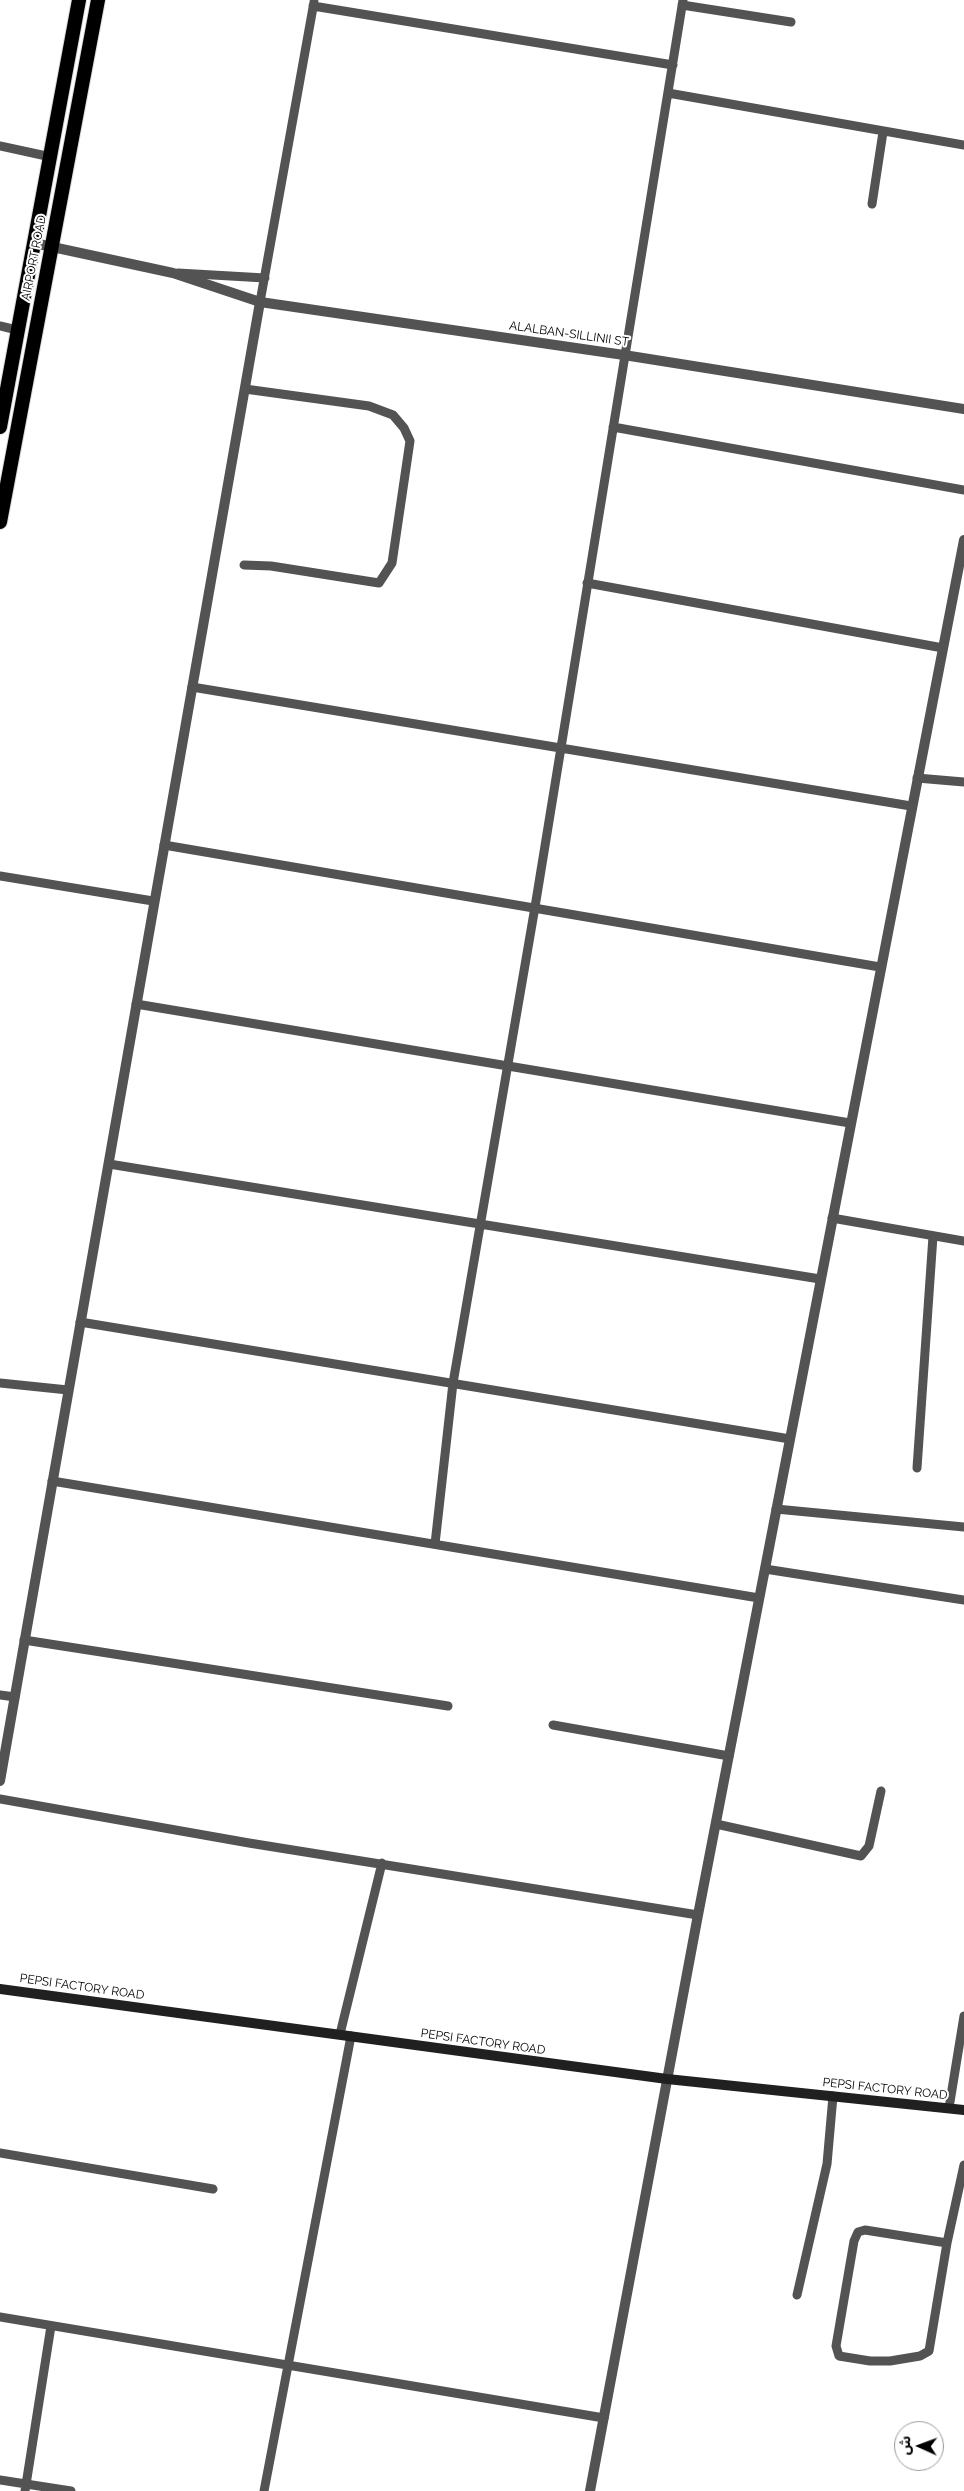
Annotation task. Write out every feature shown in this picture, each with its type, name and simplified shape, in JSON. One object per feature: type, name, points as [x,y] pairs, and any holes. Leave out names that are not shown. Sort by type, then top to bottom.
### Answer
[{"type":"highway","name":"AIRPORT ROAD","points":[[0,427],[79,0]]},
{"type":"highway","name":"AIRPORT ROAD","points":[[0,522],[98,0]]},
{"type":"main road","name":"PEPSI FACTORY ROAD","points":[[0,1989],[667,2080],[964,2110]]},
{"type":"street","points":[[435,1544],[453,1383],[536,907],[624,355],[683,2],[791,22]]},
{"type":"street","points":[[0,1781],[109,1164],[153,901],[314,3],[673,65]]},
{"type":"street","points":[[668,93],[964,145]]},
{"type":"street","points":[[872,204],[883,132]]},
{"type":"street","points":[[0,146],[51,157]]},
{"type":"street","name":"ALALBAN-SILLINII ST","points":[[34,243],[52,245],[173,273],[260,302],[624,355],[964,409]]},
{"type":"street","name":"ALALBAN-SILLINII ST","points":[[173,273],[209,273],[265,278]]},
{"type":"street","points":[[0,326],[17,330]]},
{"type":"street","points":[[244,565],[272,566],[379,583],[392,563],[410,441],[404,428],[393,415],[369,406],[245,389]]},
{"type":"street","points":[[613,427],[964,490]]},
{"type":"street","points":[[590,2491],[698,1915],[911,806],[942,648],[963,557],[964,540]]},
{"type":"street","points":[[587,583],[942,648]]},
{"type":"street","points":[[192,687],[561,746],[911,806]]},
{"type":"street","points":[[917,778],[964,782]]},
{"type":"street","points":[[164,845],[880,967]]},
{"type":"street","points":[[0,876],[153,901]]},
{"type":"street","points":[[136,1004],[850,1123]]},
{"type":"street","points":[[109,1164],[820,1279]]},
{"type":"street","points":[[832,1218],[964,1241]]},
{"type":"street","points":[[917,1468],[933,1236]]},
{"type":"street","points":[[80,1322],[790,1439]]},
{"type":"street","points":[[0,1383],[68,1390]]},
{"type":"street","points":[[52,1481],[759,1598]]},
{"type":"street","points":[[776,1509],[964,1527]]},
{"type":"street","points":[[765,1568],[964,1600]]},
{"type":"street","points":[[24,1640],[448,1706]]},
{"type":"street","points":[[0,1695],[15,1697]]},
{"type":"street","points":[[553,1725],[729,1756]]},
{"type":"street","points":[[716,1824],[861,1856],[869,1846],[881,1791]]},
{"type":"street","points":[[0,1799],[249,1843],[698,1915]]},
{"type":"street","points":[[264,2491],[345,2035],[382,1863]]},
{"type":"street","points":[[949,2108],[964,2016]]},
{"type":"street","points":[[797,2295],[827,2164],[834,2096]]},
{"type":"street","points":[[0,2153],[213,2189]]},
{"type":"street","points":[[947,2243],[866,2230],[858,2232],[854,2241],[836,2346],[839,2356],[882,2362],[900,2360],[927,2353],[930,2347],[947,2243],[964,2165]]},
{"type":"street","points":[[0,2317],[604,2418]]},
{"type":"street","points":[[26,2487],[52,2326]]},
{"type":"street","points":[[0,2480],[26,2487],[71,2491]]}]
